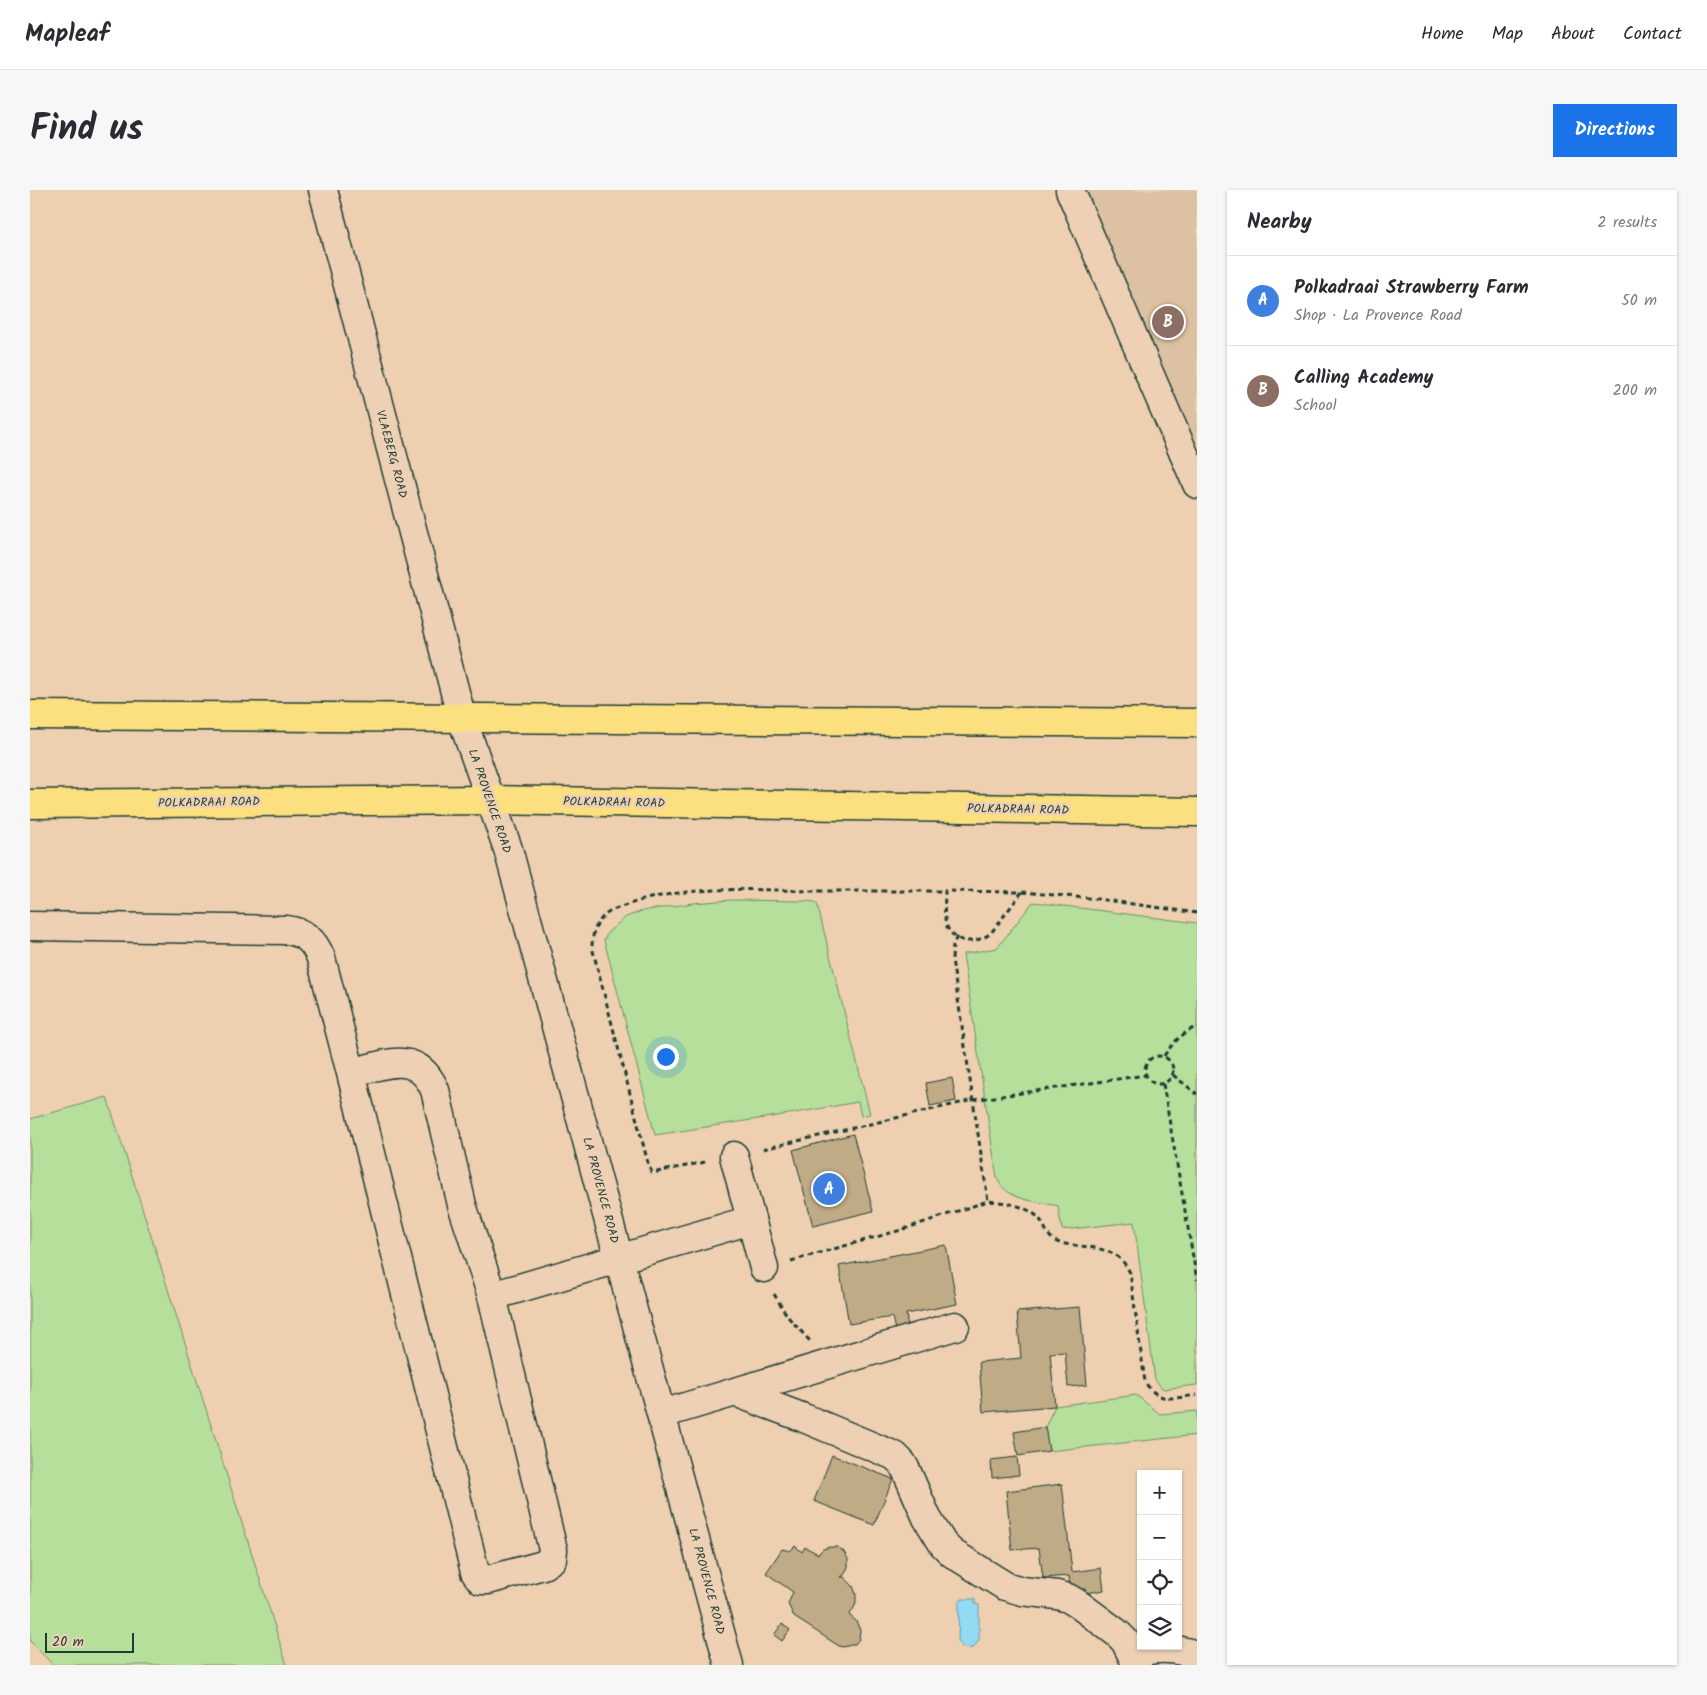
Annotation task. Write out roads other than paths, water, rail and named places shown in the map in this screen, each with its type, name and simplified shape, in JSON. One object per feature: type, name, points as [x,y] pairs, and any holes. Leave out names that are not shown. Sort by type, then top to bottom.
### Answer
[{"type":"main road","points":[[30,715],[1197,723]]},
{"type":"main road","name":"POLKADRAAI ROAD","points":[[30,804],[490,800],[1197,812]]},
{"type":"street","name":"VLAEBERG ROAD","points":[[323,190],[462,719]]},
{"type":"street","points":[[1070,190],[1197,484]]},
{"type":"street","name":"LA PROVENCE ROAD","points":[[462,719],[508,849],[729,1665]]},
{"type":"street","points":[[30,926],[286,930],[297,931],[312,941],[317,949],[351,1072],[475,1572],[478,1578],[483,1580],[543,1565],[552,1559],[553,1555],[492,1296],[462,1205],[437,1098],[430,1080],[424,1072],[414,1065],[401,1063],[386,1064],[351,1072]]},
{"type":"street","points":[[734,1156],[764,1268]]},
{"type":"street","points":[[492,1296],[751,1220]]},
{"type":"street","points":[[662,1414],[955,1326]]},
{"type":"street","points":[[735,1392],[895,1456],[902,1462],[927,1518],[943,1544],[952,1553],[1005,1586],[1022,1591],[1068,1598],[1125,1640],[1134,1660],[1150,1649],[1161,1648],[1197,1655]]},
{"type":"water","points":[[962,1599],[975,1599],[975,1604],[979,1605],[979,1640],[973,1648],[964,1648],[958,1642],[959,1603]]},
{"type":"place","name":"Calling Academy","points":[[1168,322]]},
{"type":"place","name":"Polkadraai Strawberry Farm","points":[[829,1189]]}]
